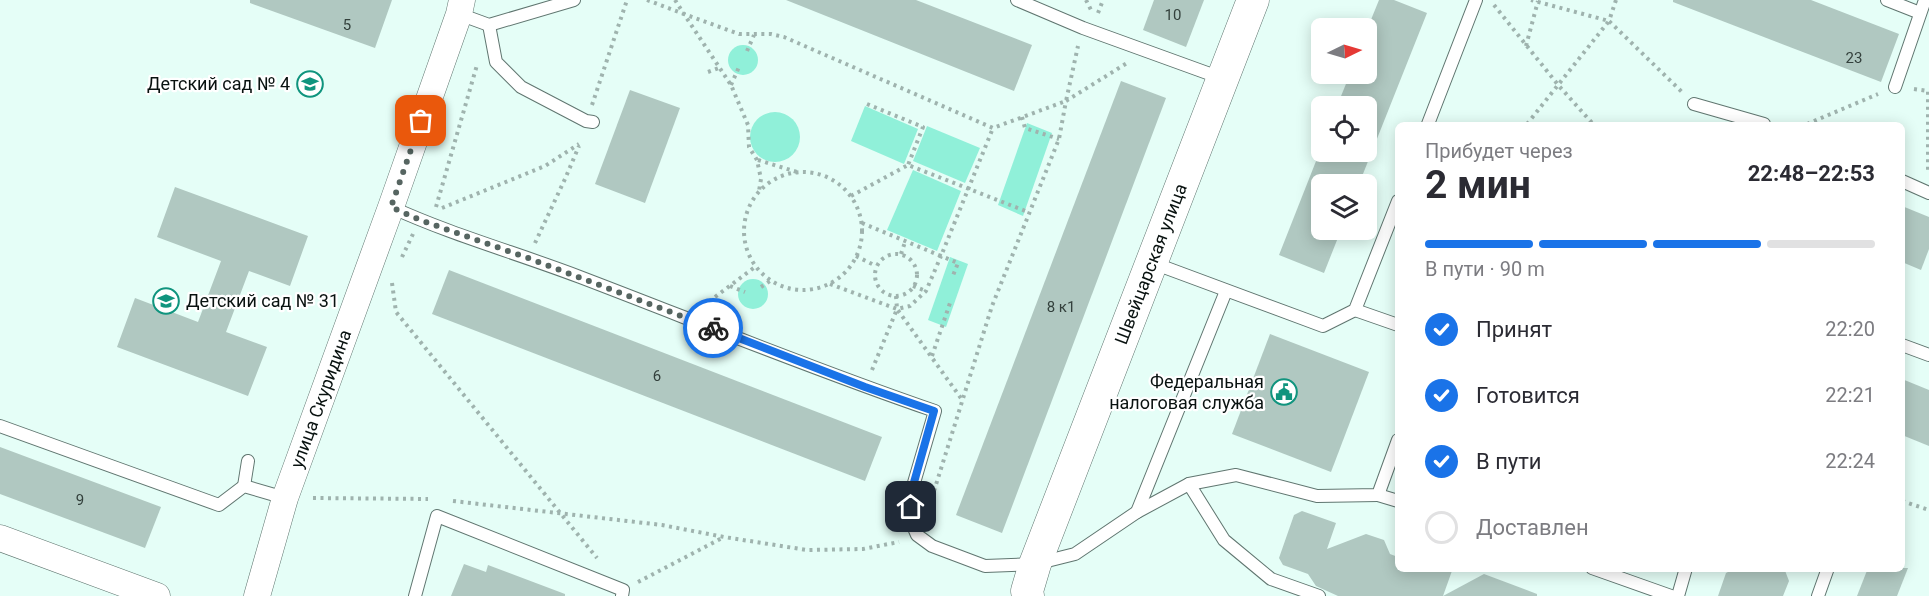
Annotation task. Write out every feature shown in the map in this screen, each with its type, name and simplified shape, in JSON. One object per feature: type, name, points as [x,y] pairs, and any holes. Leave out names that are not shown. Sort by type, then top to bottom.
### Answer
[{"type":"street","name":"Швейцарская улица","points":[[1028,596],[1027,591],[1035,564],[1253,0]]},
{"type":"street","name":"улица Скуридина","points":[[257,596],[285,498],[461,7]]},
{"type":"street","points":[[0,538],[157,596]]},
{"type":"lane","points":[[489,25],[574,0]]},
{"type":"lane","points":[[1017,0],[1083,28],[1222,78]]},
{"type":"lane","points":[[1429,122],[1476,0]]},
{"type":"lane","points":[[1887,0],[1920,13]]},
{"type":"lane","points":[[1895,87],[1925,0]]},
{"type":"lane","points":[[461,7],[489,25],[496,62],[521,87],[586,121],[593,122]]},
{"type":"lane","points":[[1694,104],[1757,122]]},
{"type":"lane","points":[[1905,182],[1929,193]]},
{"type":"lane","points":[[391,207],[420,220],[528,258],[865,387],[934,411],[911,493],[911,521],[917,535],[932,546],[985,566],[1035,564],[1075,554],[1137,513],[1189,484],[1236,475],[1317,496],[1378,495],[1395,500]]},
{"type":"lane","points":[[1151,262],[1323,326],[1355,310],[1395,209]]},
{"type":"lane","points":[[1137,513],[1226,291]]},
{"type":"lane","points":[[1355,310],[1395,325]]},
{"type":"lane","points":[[1905,346],[1929,355]]},
{"type":"lane","points":[[0,426],[219,506],[244,486],[248,461]]},
{"type":"lane","points":[[1378,495],[1395,448]]},
{"type":"lane","points":[[1189,484],[1224,540],[1270,579],[1319,596]]},
{"type":"lane","points":[[244,486],[285,498]]},
{"type":"lane","points":[[415,596],[437,516],[623,593]]},
{"type":"lane","points":[[1603,572],[1671,596]]},
{"type":"lane","points":[[1678,596],[1685,572]]},
{"type":"lane","points":[[1818,596],[1827,572]]},
{"type":"path","points":[[647,0],[739,34],[771,34],[784,37],[993,128],[1066,101],[1149,50]]},
{"type":"path","points":[[675,0],[730,85],[748,124],[749,147],[757,160],[761,179],[759,192]]},
{"type":"path","points":[[930,502],[992,306],[1059,139],[1083,28],[1095,20],[1103,0]]},
{"type":"path","points":[[1490,0],[1559,86],[1591,122]]},
{"type":"path","points":[[1531,0],[1609,21],[1694,104]]},
{"type":"path","points":[[1529,122],[1609,21],[1616,0]]},
{"type":"path","points":[[1526,46],[1538,1]]},
{"type":"path","points":[[747,51],[754,35]]},
{"type":"path","points":[[480,55],[435,211],[545,166],[579,144]]},
{"type":"path","points":[[730,85],[739,67]]},
{"type":"path","points":[[708,72],[719,68]]},
{"type":"path","points":[[1812,122],[1895,87],[1928,91],[1929,193]]},
{"type":"path","points":[[851,196],[908,165],[923,127],[867,104]]},
{"type":"path","points":[[1022,117],[1024,128],[1059,139]]},
{"type":"path","points":[[897,309],[910,306],[926,291],[993,128]]},
{"type":"path","points":[[757,160],[797,172],[825,176],[835,181],[851,196],[858,209],[862,222],[860,246],[856,256],[844,274],[830,284],[814,290],[803,291],[781,287],[755,267],[745,247],[744,225],[750,204],[772,180],[797,172]]},
{"type":"path","points":[[908,165],[1028,212]]},
{"type":"path","points":[[401,260],[420,220]]},
{"type":"path","points":[[862,222],[958,263],[952,278]]},
{"type":"path","points":[[901,254],[905,242]]},
{"type":"path","points":[[890,254],[901,254],[911,260],[915,267],[917,275],[913,286],[905,294],[896,296],[883,292],[875,279],[876,266],[883,257],[890,254]]},
{"type":"path","points":[[856,256],[876,266]]},
{"type":"path","points":[[687,318],[755,267]]},
{"type":"path","points":[[391,280],[396,312],[560,512],[623,593],[723,537]]},
{"type":"path","points":[[761,287],[770,280]]},
{"type":"path","points":[[830,284],[897,309],[963,401]]},
{"type":"path","points":[[730,286],[745,292]]},
{"type":"path","points":[[913,286],[926,291]]},
{"type":"path","points":[[865,387],[897,309],[896,296]]},
{"type":"path","points":[[932,357],[951,300]]},
{"type":"path","points":[[285,498],[429,499]]},
{"type":"path","points":[[437,516],[453,500],[662,525],[807,550],[862,549],[897,543],[917,535]]},
{"type":"path","points":[[1905,502],[1929,510]]},
{"type":"green space","points":[[743,45],[754,49],[758,60],[754,71],[743,75],[732,71],[728,60],[732,49]]},
{"type":"green space","points":[[865,106],[918,129],[904,164],[851,141]]},
{"type":"green space","points":[[770,112],[780,112],[793,119],[800,132],[800,142],[793,155],[780,162],[770,162],[761,158],[754,151],[750,142],[750,132],[754,123],[761,116]]},
{"type":"green space","points":[[1027,123],[1052,133],[1023,216],[998,205]]},
{"type":"green space","points":[[927,126],[980,148],[965,183],[913,161]]},
{"type":"green space","points":[[913,170],[961,191],[937,251],[887,230]]},
{"type":"green space","points":[[950,257],[968,264],[946,327],[928,320]]},
{"type":"green space","points":[[753,279],[764,283],[768,294],[764,305],[753,309],[742,305],[738,294],[742,283]]},
{"type":"building","points":[[250,0],[392,0],[375,48],[250,3]]},
{"type":"building","points":[[786,0],[916,0],[1032,45],[1014,91]]},
{"type":"building","points":[[1154,0],[1204,0],[1186,47],[1143,30]]},
{"type":"building","points":[[1379,0],[1394,0],[1427,13],[1377,139],[1377,96],[1341,96],[1346,84],[1377,84],[1377,18],[1372,18]]},
{"type":"building","points":[[1673,0],[1811,0],[1899,34],[1881,82],[1673,2]]},
{"type":"building","points":[[1121,81],[1166,98],[1002,533],[956,515]]},
{"type":"building","points":[[630,90],[680,108],[645,203],[595,184]]},
{"type":"building","points":[[1316,162],[1368,162],[1363,174],[1311,174],[1311,240],[1337,240],[1324,273],[1279,255]]},
{"type":"building","points":[[175,187],[308,236],[290,286],[249,271],[226,332],[267,347],[248,396],[117,347],[135,298],[198,322],[221,261],[157,237]]},
{"type":"building","points":[[1905,207],[1929,217],[1929,249],[1921,270],[1905,263]]},
{"type":"building","points":[[449,270],[882,437],[865,481],[432,314]]},
{"type":"building","points":[[1270,334],[1369,372],[1331,472],[1232,434]]},
{"type":"building","points":[[1905,380],[1929,390],[1929,446],[1905,436]]},
{"type":"building","points":[[0,447],[161,507],[145,548],[0,494]]},
{"type":"building","points":[[1302,511],[1336,523],[1327,549],[1366,534],[1384,540],[1390,554],[1395,556],[1395,572],[1452,572],[1443,596],[1338,596],[1316,586],[1308,574],[1283,565],[1279,558],[1294,515]]},
{"type":"building","points":[[464,564],[486,572],[488,565],[565,594],[565,596],[451,596]]},
{"type":"building","points":[[1905,568],[1908,568],[1897,596],[1857,596],[1866,572],[1905,572]]},
{"type":"building","points":[[1786,572],[1789,581],[1783,596],[1718,596],[1726,573]]},
{"type":"building","points":[[1484,574],[1537,594],[1537,596],[1443,596]]},
{"type":"way so far","points":[[421,121],[391,207],[420,220],[713,328]]},
{"type":"place","name":"Детский сад № 4","points":[[310,84]]},
{"type":"place","name":"Детский сад № 31","points":[[166,301]]},
{"type":"place","name":"Федеральная налоговая служба","points":[[1284,392]]},
{"type":"route","points":[[713,328],[934,411],[911,493],[911,507]]}]
